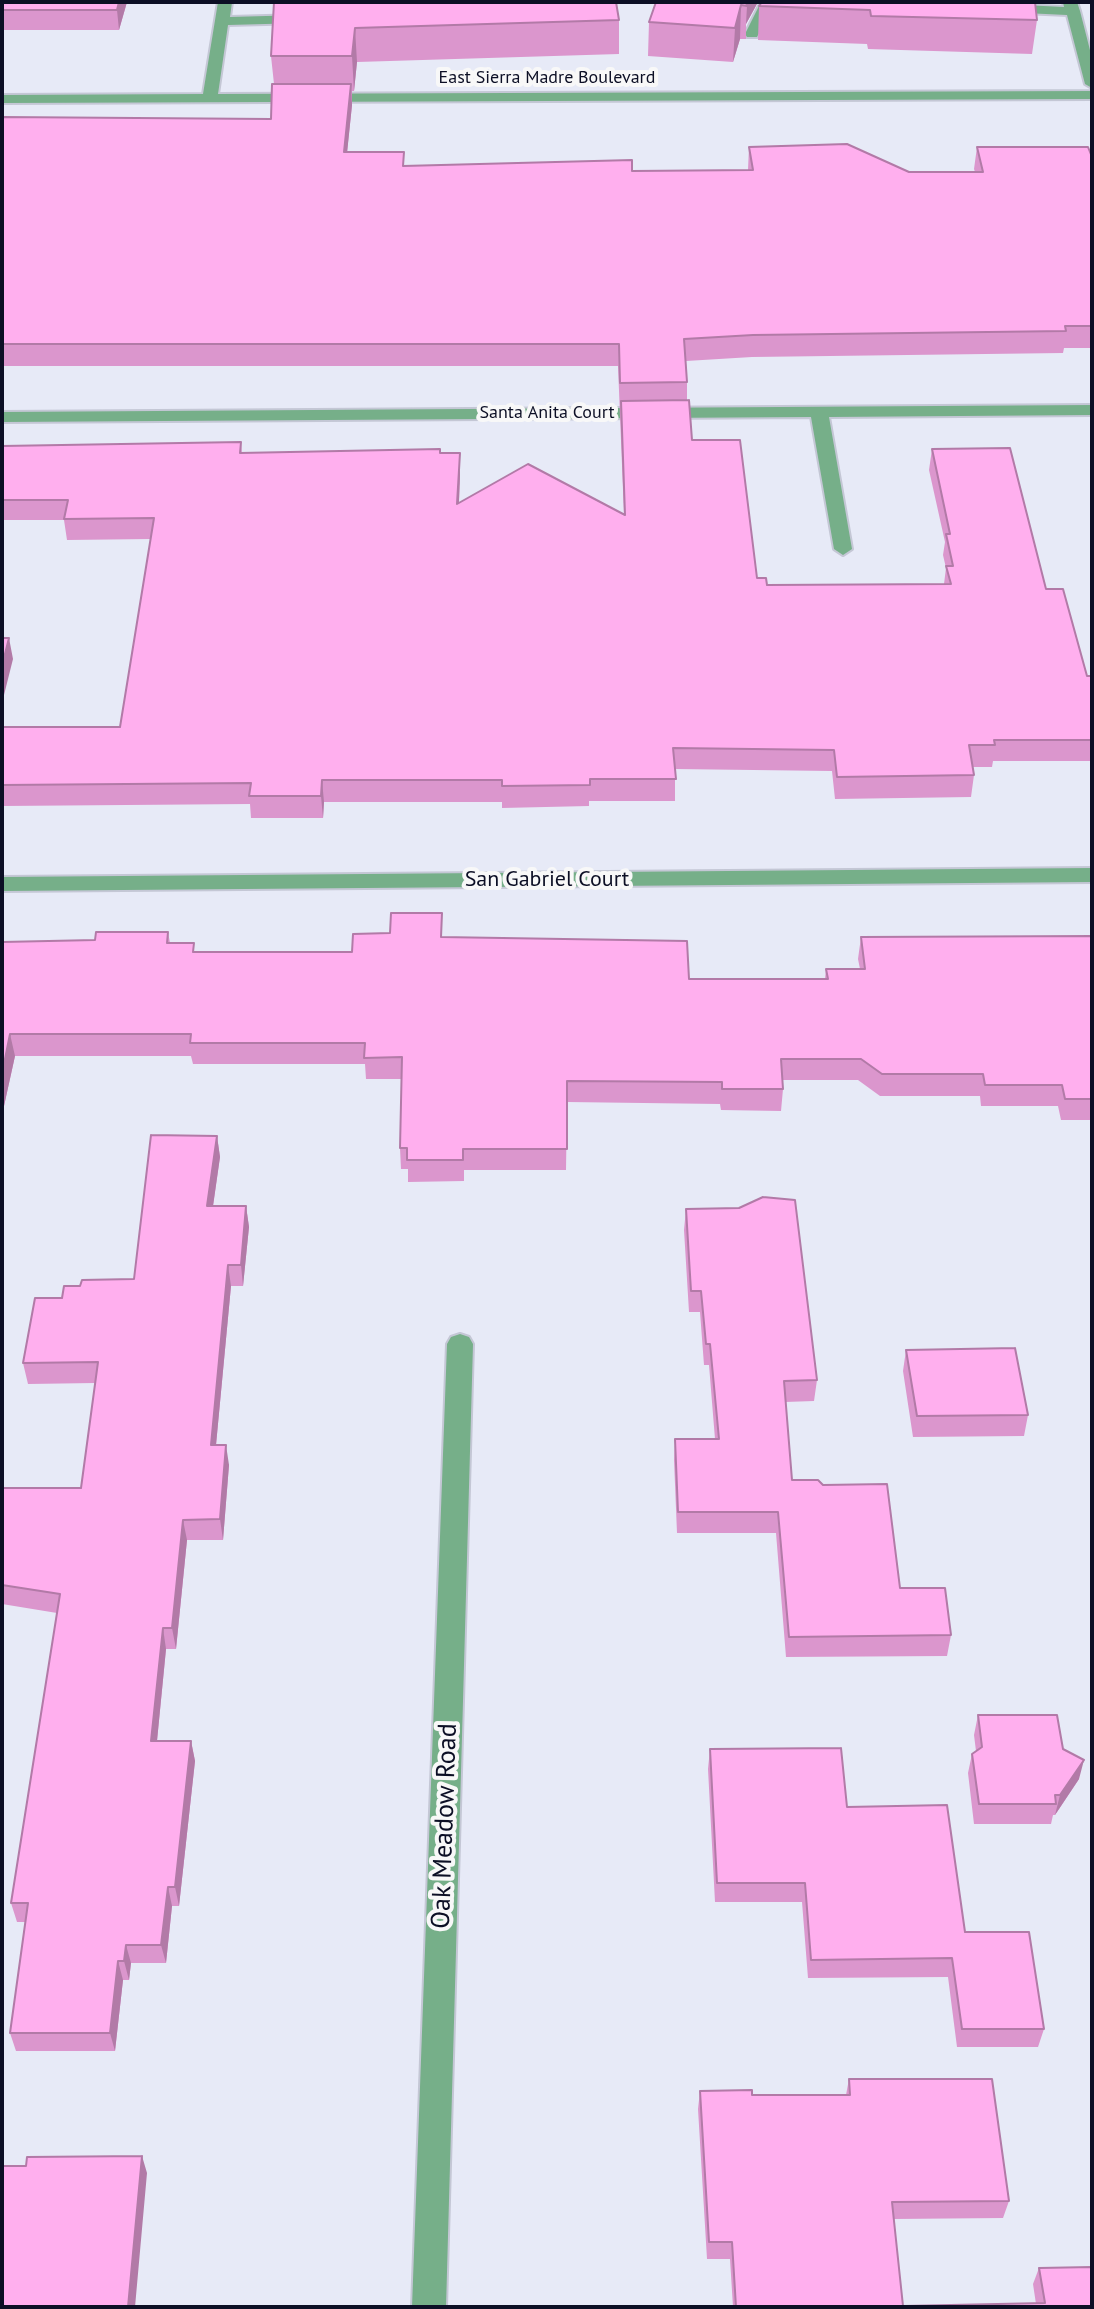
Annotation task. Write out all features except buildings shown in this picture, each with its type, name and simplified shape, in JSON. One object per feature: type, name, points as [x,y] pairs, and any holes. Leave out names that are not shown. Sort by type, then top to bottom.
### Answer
[{"type":"street","points":[[210,98],[225,2]]},
{"type":"street","points":[[752,34],[768,2]]},
{"type":"street","points":[[994,8],[1071,6],[1092,84]]},
{"type":"street","points":[[222,21],[314,19]]},
{"type":"street","name":"East Sierra Madre Boulevard","points":[[2,99],[1092,95]]},
{"type":"street","name":"Santa Anita Court","points":[[2,417],[1092,410]]},
{"type":"street","points":[[819,411],[843,549]]},
{"type":"street","name":"San Gabriel Court","points":[[2,884],[1092,875]]},
{"type":"street","name":"Oak Meadow Road","points":[[429,2307],[460,1344]]}]
